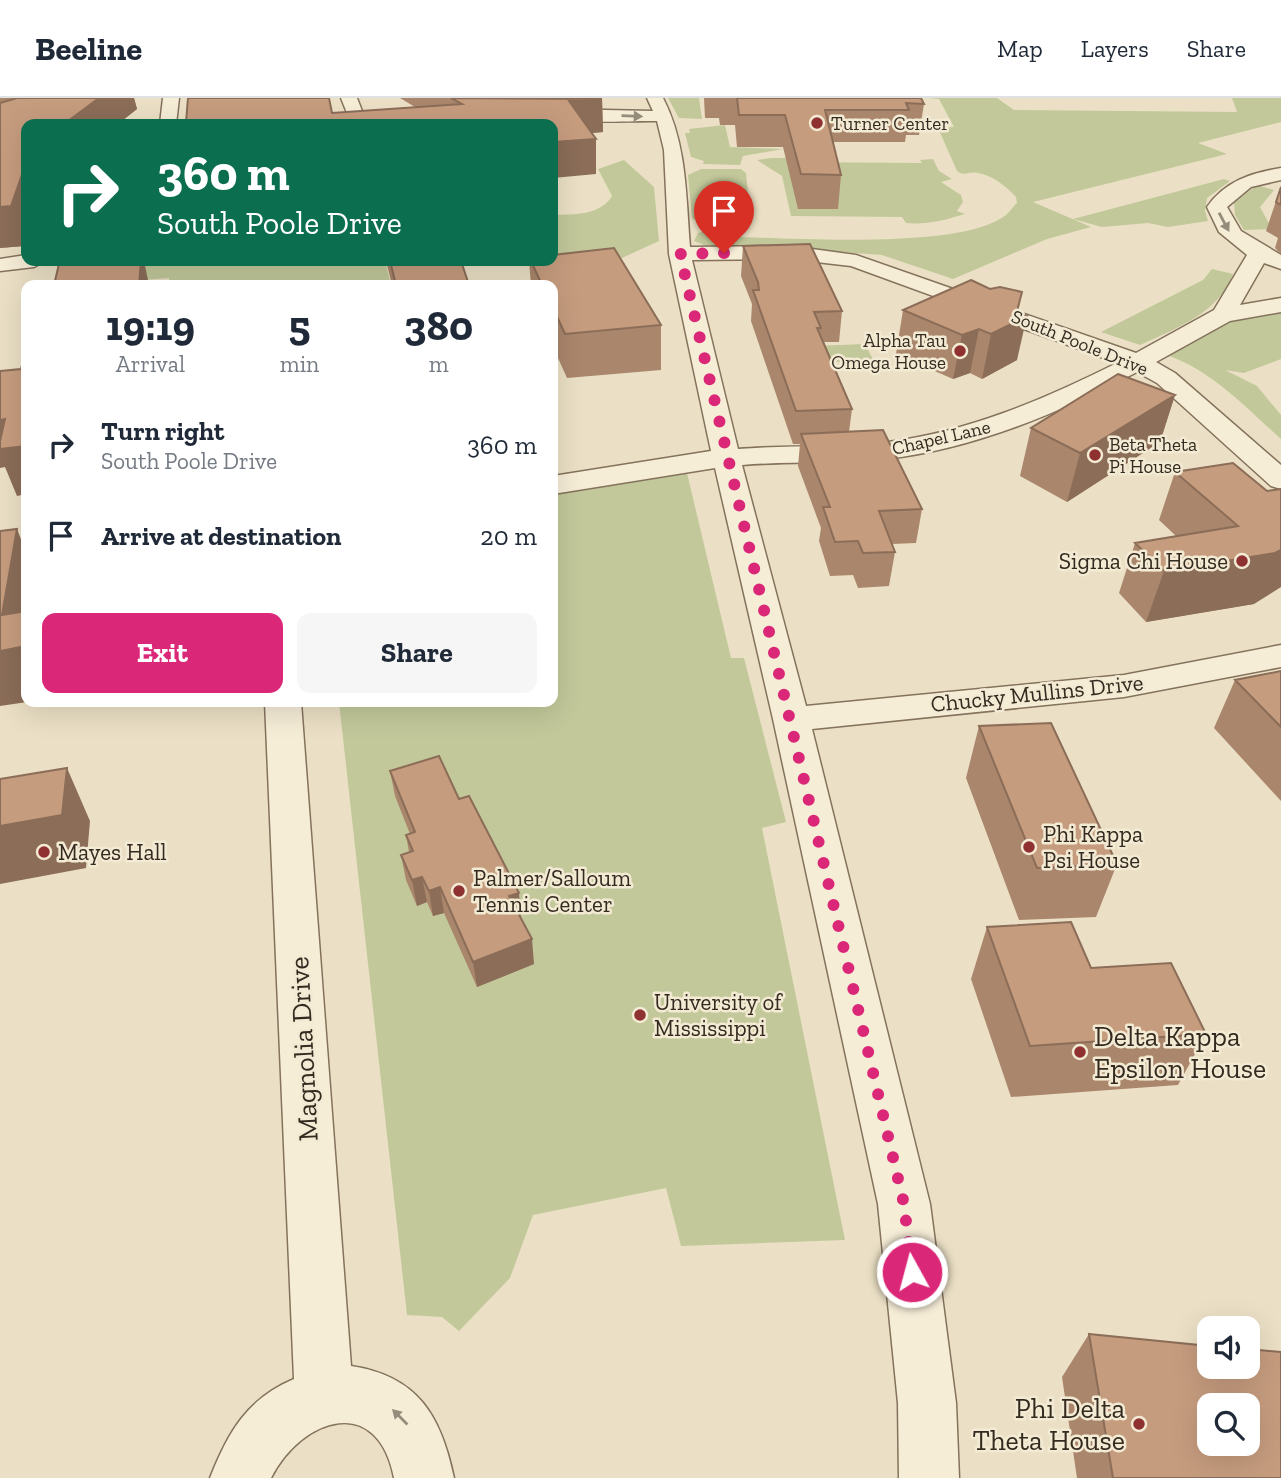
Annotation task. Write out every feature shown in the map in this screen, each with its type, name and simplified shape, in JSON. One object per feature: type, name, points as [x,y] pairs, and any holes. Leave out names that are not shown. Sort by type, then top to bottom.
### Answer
[{"type":"street","points":[[169,119],[172,98]]},
{"type":"street","points":[[349,98],[355,114],[369,119]]},
{"type":"street","points":[[517,98],[540,111],[557,114],[664,116]]},
{"type":"street","points":[[655,98],[664,116],[673,150],[680,254],[904,1204],[927,1403],[929,1478]]},
{"type":"street","points":[[1281,174],[1246,182],[1226,193],[1217,207],[1221,223],[1229,233],[1259,253],[1281,263]]},
{"type":"street","name":"South Poole Drive","points":[[680,254],[804,253],[856,261],[1137,362],[1166,378],[1281,480]]},
{"type":"street","points":[[1223,315],[1259,253]]},
{"type":"street","points":[[0,283],[4,272],[16,264]]},
{"type":"street","name":"Chapel Lane","points":[[558,484],[726,458],[866,453],[914,447],[1016,418],[1137,362],[1223,315],[1281,305]]},
{"type":"street","name":"Chucky Mullins Drive","points":[[791,719],[1124,686],[1281,656]]},
{"type":"street","name":"Magnolia Drive","points":[[283,707],[324,1396]]},
{"type":"street","points":[[240,1478],[251,1453],[271,1427],[296,1408],[324,1396],[348,1394],[373,1398],[393,1409],[414,1436],[423,1455],[424,1478]]},
{"type":"green space","points":[[668,98],[699,98],[702,119],[679,118]]},
{"type":"green space","points":[[929,98],[997,98],[1014,110],[1237,112],[1232,98],[1281,98],[1281,122],[1198,143],[1227,154],[1033,202],[1091,227],[1047,239],[953,279],[882,255],[786,248],[713,249],[694,241],[698,233],[704,231],[708,236],[818,240],[908,238],[983,227],[1006,215],[1017,203],[1016,197],[989,176],[962,174],[957,171],[938,128],[954,127],[939,99]]},
{"type":"green space","points":[[725,125],[730,147],[783,149],[743,156],[740,165],[703,164],[704,161],[691,157],[685,133],[690,133],[689,129]]},
{"type":"green space","points":[[787,158],[790,162],[922,163],[920,160],[933,159],[939,171],[952,179],[941,182],[961,195],[963,202],[957,211],[965,214],[936,222],[913,223],[906,223],[902,217],[791,216],[782,176],[757,160]]},
{"type":"green space","points":[[624,160],[654,187],[659,241],[622,258],[558,261],[558,215],[594,211],[607,203],[612,196],[598,169]]},
{"type":"green space","points":[[701,169],[741,169],[746,173],[751,223],[705,223],[692,219],[688,175]]},
{"type":"green space","points":[[1224,179],[1230,181],[1207,198],[1205,211],[1208,221],[1168,227],[1148,223],[1102,227],[1073,219]]},
{"type":"green space","points":[[1257,185],[1274,190],[1260,207],[1272,229],[1244,230],[1235,215],[1234,203]]},
{"type":"green space","points":[[82,266],[386,266],[390,280],[169,278],[77,280]]},
{"type":"green space","points":[[1212,269],[1233,274],[1226,288],[1207,309],[1181,326],[1140,345],[1101,332],[1203,280]]},
{"type":"green space","points":[[1281,309],[1281,359],[1244,373],[1225,370],[1257,386],[1281,415],[1281,439],[1208,376],[1156,352],[1223,315]]},
{"type":"green space","points":[[865,344],[874,361],[820,362],[812,346]]},
{"type":"green space","points":[[687,473],[731,658],[744,658],[786,822],[762,828],[845,1240],[681,1246],[666,1188],[533,1215],[510,1278],[459,1331],[442,1317],[407,1315],[340,707],[558,707],[558,493]]},
{"type":"building","points":[[17,98],[99,98],[71,119],[21,119],[21,177],[11,206],[0,207],[0,103]]},
{"type":"building","points":[[188,98],[329,98],[332,113],[462,104],[451,98],[602,99],[569,101],[596,139],[558,142],[558,119],[186,119]]},
{"type":"building","points":[[737,98],[921,98],[924,104],[906,103],[909,110],[825,110],[841,175],[801,174],[785,115],[739,115]]},
{"type":"building","points":[[1281,187],[1281,205],[1276,202]]},
{"type":"building","points":[[810,244],[842,311],[814,312],[821,328],[817,328],[852,409],[796,411],[753,290],[759,290],[758,282],[743,246]]},
{"type":"building","points":[[614,248],[661,325],[565,334],[558,319],[558,280],[540,280],[533,266],[558,266],[558,254]]},
{"type":"building","points":[[59,266],[141,266],[139,280],[55,280]]},
{"type":"building","points":[[391,266],[463,266],[467,280],[395,280]]},
{"type":"building","points":[[971,280],[990,289],[1000,287],[1022,292],[1017,311],[1027,316],[991,334],[979,329],[962,335],[903,310]]},
{"type":"building","points":[[21,369],[21,447],[0,449],[5,419],[0,420],[0,371]]},
{"type":"building","points":[[1118,374],[1175,395],[1080,453],[1031,428]]},
{"type":"building","points":[[883,430],[922,509],[879,511],[895,552],[863,553],[858,541],[835,542],[823,507],[830,507],[801,434]]},
{"type":"building","points":[[1233,463],[1267,491],[1281,489],[1281,550],[1164,571],[1135,543],[1238,526],[1175,472]]},
{"type":"building","points":[[17,529],[2,615],[21,612],[21,647],[0,651],[0,531]]},
{"type":"building","points":[[1281,671],[1281,727],[1235,680]]},
{"type":"building","points":[[1051,723],[1117,864],[1037,868],[979,726]]},
{"type":"building","points":[[439,756],[459,799],[469,796],[519,893],[509,896],[532,939],[473,962],[440,887],[429,891],[422,877],[412,880],[401,855],[413,851],[406,835],[415,832],[390,771]]},
{"type":"building","points":[[67,768],[62,815],[0,826],[0,779]]},
{"type":"building","points":[[1071,922],[1091,968],[1171,963],[1206,1034],[1030,1046],[987,927]]},
{"type":"building","name":"Phi Delta Theta House","points":[[1089,1334],[1197,1345],[1197,1379],[1260,1379],[1260,1350],[1281,1352],[1281,1478],[1113,1478]]},
{"type":"place","name":"Turner Center","points":[[817,123]]},
{"type":"place","name":"Alpha Tau Omega House","points":[[960,351]]},
{"type":"place","name":"Beta Theta Pi House","points":[[1095,455]]},
{"type":"place","name":"Sigma Chi House","points":[[1242,561]]},
{"type":"place","name":"Phi Kappa Psi House","points":[[1029,847]]},
{"type":"place","name":"Mayes Hall","points":[[44,852]]},
{"type":"place","name":"Palmer/Salloum Tennis Center","points":[[459,891]]},
{"type":"place","name":"University of Mississippi","points":[[640,1015]]},
{"type":"place","name":"Delta Kappa Epsilon House","points":[[1080,1052]]},
{"type":"place","name":"Phi Delta Theta House","points":[[1139,1424]]},
{"type":"route","points":[[724,253],[680,254],[904,1204],[912,1272]]}]
